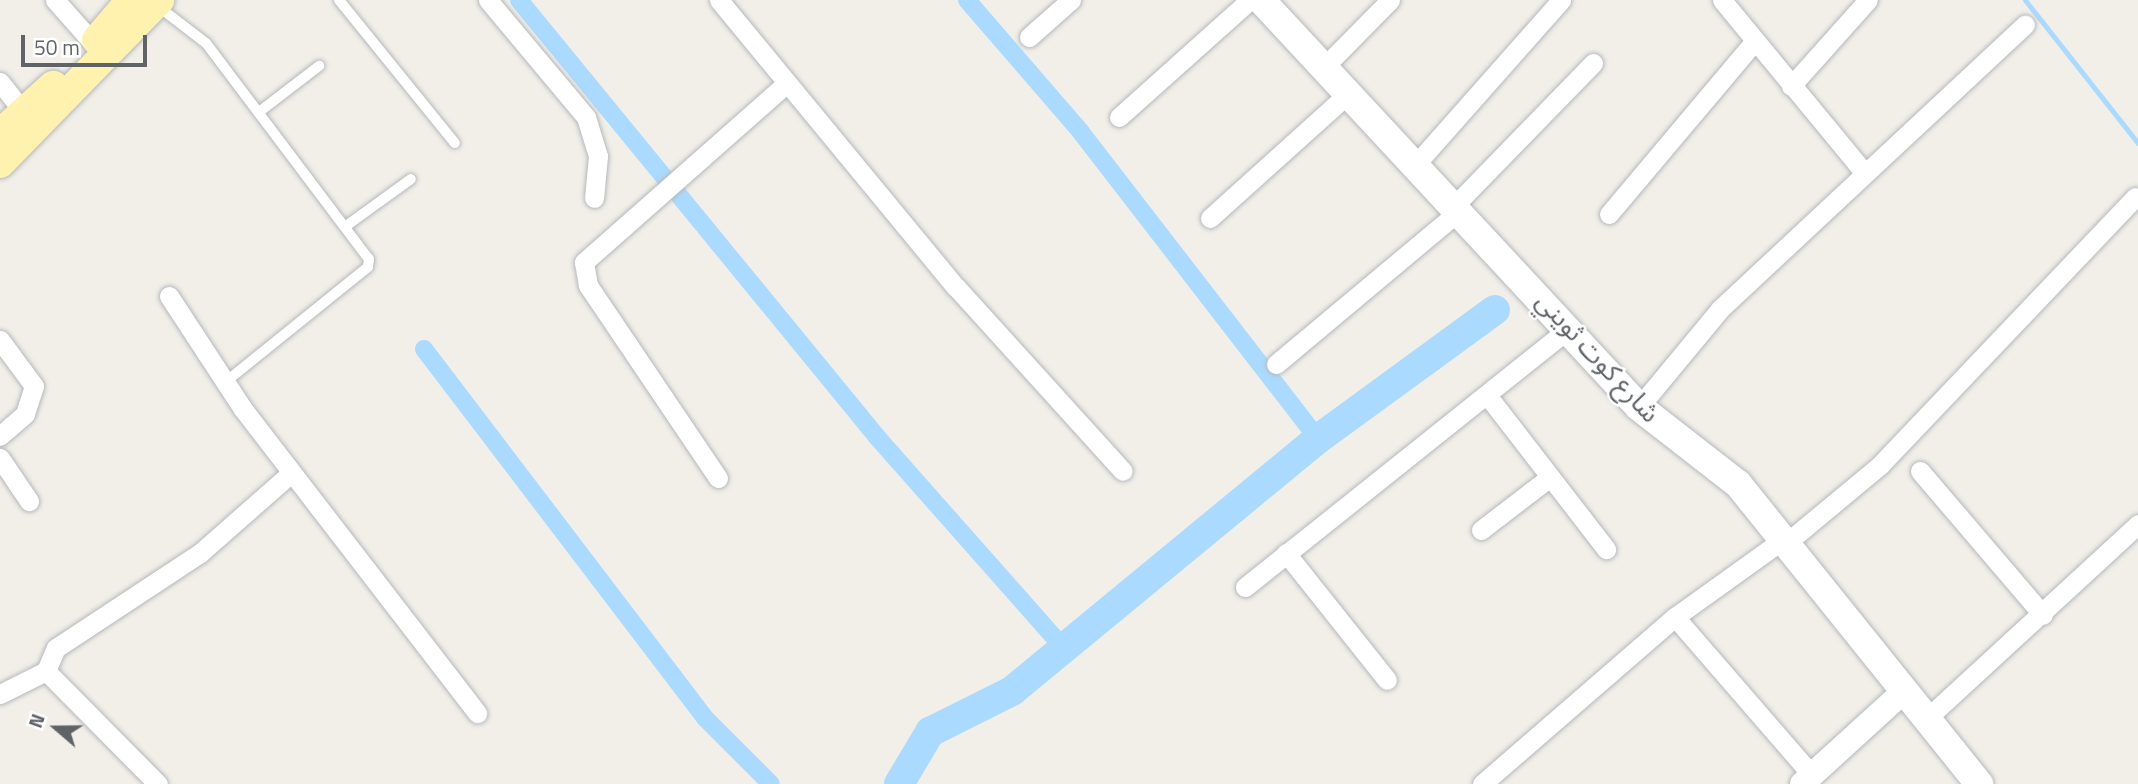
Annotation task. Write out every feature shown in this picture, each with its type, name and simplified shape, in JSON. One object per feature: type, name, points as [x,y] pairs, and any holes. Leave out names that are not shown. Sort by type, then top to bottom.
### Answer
[{"type":"main road","name":"شارع كوت ثويني","points":[[1261,0],[1639,407],[1738,484],[1924,721],[1979,784]]},
{"type":"main road","points":[[0,134],[94,44],[148,2]]},
{"type":"main road","points":[[0,163],[148,2]]},
{"type":"street","points":[[55,0],[94,44]]},
{"type":"street","points":[[488,0],[586,117],[596,136],[594,198]]},
{"type":"street","points":[[719,0],[785,85],[1123,471]]},
{"type":"street","points":[[1029,37],[1071,0]]},
{"type":"street","points":[[1119,117],[1250,0]]},
{"type":"street","points":[[1324,66],[1390,0]]},
{"type":"street","points":[[1416,164],[1561,0]]},
{"type":"street","points":[[1722,0],[1754,43],[1863,171]]},
{"type":"street","points":[[1791,86],[1868,0]]},
{"type":"street","points":[[1639,407],[1720,309],[1863,171],[2025,25]]},
{"type":"street","points":[[1609,214],[1754,43]]},
{"type":"street","points":[[1276,364],[1457,208],[1593,64]]},
{"type":"street","points":[[0,82],[24,113]]},
{"type":"street","points":[[718,478],[588,285],[584,262],[785,85]]},
{"type":"street","points":[[1210,218],[1349,93]]},
{"type":"street","points":[[1482,784],[1675,617],[1783,542],[1880,465],[2135,197]]},
{"type":"street","points":[[169,296],[224,383],[477,713]]},
{"type":"street","points":[[1245,587],[1567,330]]},
{"type":"street","points":[[0,340],[34,386],[25,414],[0,436]]},
{"type":"street","points":[[1487,395],[1606,549]]},
{"type":"street","points":[[0,458],[29,502]]},
{"type":"street","points":[[1920,471],[2043,615]]},
{"type":"street","points":[[0,694],[46,671],[56,648],[200,553],[291,473]]},
{"type":"street","points":[[1481,530],[1550,477]]},
{"type":"street","points":[[1924,721],[2137,529]]},
{"type":"street","points":[[1286,554],[1387,680]]},
{"type":"street","points":[[1675,617],[1807,780],[1902,693]]},
{"type":"street","points":[[46,671],[158,784]]},
{"type":"lane","points":[[339,0],[455,143]]},
{"type":"lane","points":[[148,2],[191,26],[369,259],[368,267],[224,383]]},
{"type":"lane","points":[[259,112],[319,66]]},
{"type":"lane","points":[[346,226],[411,179]]},
{"type":"waterway","points":[[519,0],[877,437],[1064,648]]},
{"type":"waterway","points":[[967,0],[1080,131],[1318,439]]},
{"type":"waterway","points":[[2025,0],[2138,143]]},
{"type":"waterway","points":[[899,784],[930,732],[1012,691],[1318,439],[1495,310]]},
{"type":"waterway","points":[[424,349],[705,718],[771,784]]}]
